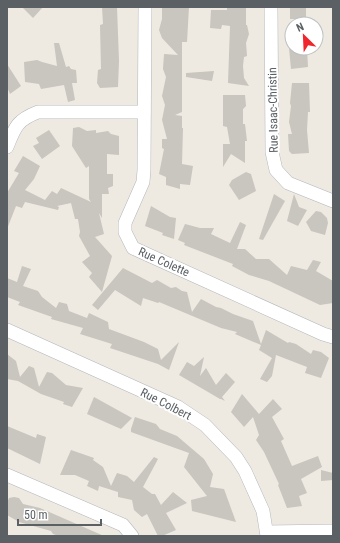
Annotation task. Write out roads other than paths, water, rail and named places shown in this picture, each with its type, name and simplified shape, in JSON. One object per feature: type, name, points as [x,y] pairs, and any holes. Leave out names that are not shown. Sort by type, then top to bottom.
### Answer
[{"type":"street","name":"Rue Colette","points":[[145,7],[143,182],[125,223],[125,232],[133,248],[323,334],[333,337]]},
{"type":"street","name":"Rue Isaac-Christin","points":[[271,7],[272,152],[276,170],[288,183],[333,201]]},
{"type":"street","points":[[7,147],[19,124],[26,117],[38,112],[144,112]]},
{"type":"street","name":"Rue Colbert","points":[[7,330],[178,407],[205,425],[236,457],[245,471],[263,511],[267,534]]},
{"type":"street","points":[[7,475],[123,525],[132,536]]},
{"type":"street","points":[[267,534],[333,530]]}]
